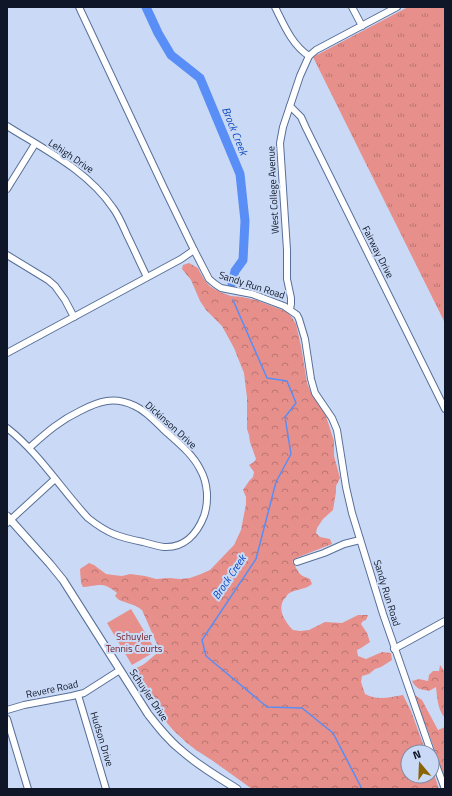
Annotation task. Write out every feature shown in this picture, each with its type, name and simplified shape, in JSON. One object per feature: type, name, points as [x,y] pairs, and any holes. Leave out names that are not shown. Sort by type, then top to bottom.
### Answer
[{"type":"street","name":"Sandy Run Road","points":[[79,7],[207,277],[211,282],[227,289],[252,294],[284,306],[297,315],[299,319],[306,339],[312,386],[332,418],[337,430],[352,514],[394,649],[429,744]]},
{"type":"street","points":[[275,7],[293,41],[303,53],[309,56],[316,50],[397,7]]},
{"type":"street","points":[[352,7],[362,26]]},
{"type":"street","name":"West College Avenue","points":[[290,309],[291,298],[287,279],[287,250],[280,143],[283,126],[300,76],[309,56]]},
{"type":"street","name":"Fairway Drive","points":[[290,106],[301,117],[445,409]]},
{"type":"street","name":"Lehigh Drive","points":[[7,126],[81,173],[104,196],[120,219],[147,277]]},
{"type":"street","points":[[7,189],[35,144]]},
{"type":"street","points":[[7,353],[181,259],[194,250]]},
{"type":"street","points":[[7,254],[55,286],[74,316]]},
{"type":"street","name":"Dickinson Drive","points":[[7,428],[29,448],[81,510],[98,526],[114,535],[157,546],[178,545],[194,535],[204,516],[207,496],[205,480],[196,461],[150,417],[136,406],[111,401],[104,401],[90,406],[71,415],[49,429],[29,448]]},
{"type":"street","points":[[8,519],[55,479]]},
{"type":"street","name":"Schuyler Drive","points":[[8,519],[63,580],[148,714],[158,727],[190,758],[237,789]]},
{"type":"street","points":[[298,562],[344,544],[360,540]]},
{"type":"street","points":[[394,649],[445,621]]},
{"type":"street","name":"Revere Road","points":[[7,710],[24,705],[84,693],[120,670]]},
{"type":"street","name":"Hudson Drive","points":[[78,695],[106,789]]},
{"type":"street","points":[[7,720],[28,789]]},
{"type":"street","name":"Sandy Run Road","points":[[443,778],[444,789]]},
{"type":"green space","points":[[408,7],[445,7],[445,323],[313,57]]},
{"type":"green space","points":[[189,263],[198,268],[206,282],[220,292],[231,296],[256,300],[285,311],[291,316],[296,324],[307,383],[312,395],[325,413],[334,441],[334,456],[340,478],[336,486],[333,510],[323,519],[317,528],[316,533],[320,537],[330,539],[332,544],[296,558],[292,562],[300,574],[310,579],[312,584],[288,594],[281,607],[283,616],[293,630],[300,631],[309,630],[325,622],[342,623],[358,615],[368,615],[366,620],[361,624],[367,633],[370,642],[357,650],[358,656],[366,659],[382,652],[391,653],[392,660],[369,674],[362,676],[361,682],[365,694],[379,698],[403,695],[411,711],[423,744],[400,744],[400,784],[437,784],[439,789],[252,789],[196,750],[173,730],[131,674],[132,669],[140,667],[160,651],[142,610],[136,606],[119,600],[115,596],[117,593],[108,587],[101,585],[83,587],[81,583],[80,569],[89,563],[106,574],[122,576],[130,574],[156,579],[190,578],[210,570],[234,545],[241,530],[246,504],[246,497],[243,490],[253,477],[254,472],[249,465],[256,459],[247,429],[247,398],[244,373],[234,348],[222,326],[206,310],[200,301],[191,280],[182,269],[183,265]]},
{"type":"green space","name":"Schuyler Tennis Courts","points":[[131,609],[156,651],[132,665],[107,623]]},
{"type":"green space","points":[[440,665],[445,672],[445,718],[439,708],[436,687],[429,691],[417,688],[412,681],[419,679],[428,681],[429,675],[433,671],[439,671]]},
{"type":"green space","points":[[413,694],[422,700],[438,730],[445,727],[445,779],[440,765],[440,744],[433,744]]},
{"type":"waterway","name":"Brock Creek","points":[[146,7],[158,33],[171,55],[200,78],[240,174],[245,221],[243,260],[235,271],[232,283]]},
{"type":"waterway","name":"Brock Creek","points":[[233,300],[267,378],[287,381],[296,403],[285,417],[291,454],[276,482],[256,559],[202,640],[206,656],[267,707],[302,708],[333,733],[362,789]]}]
